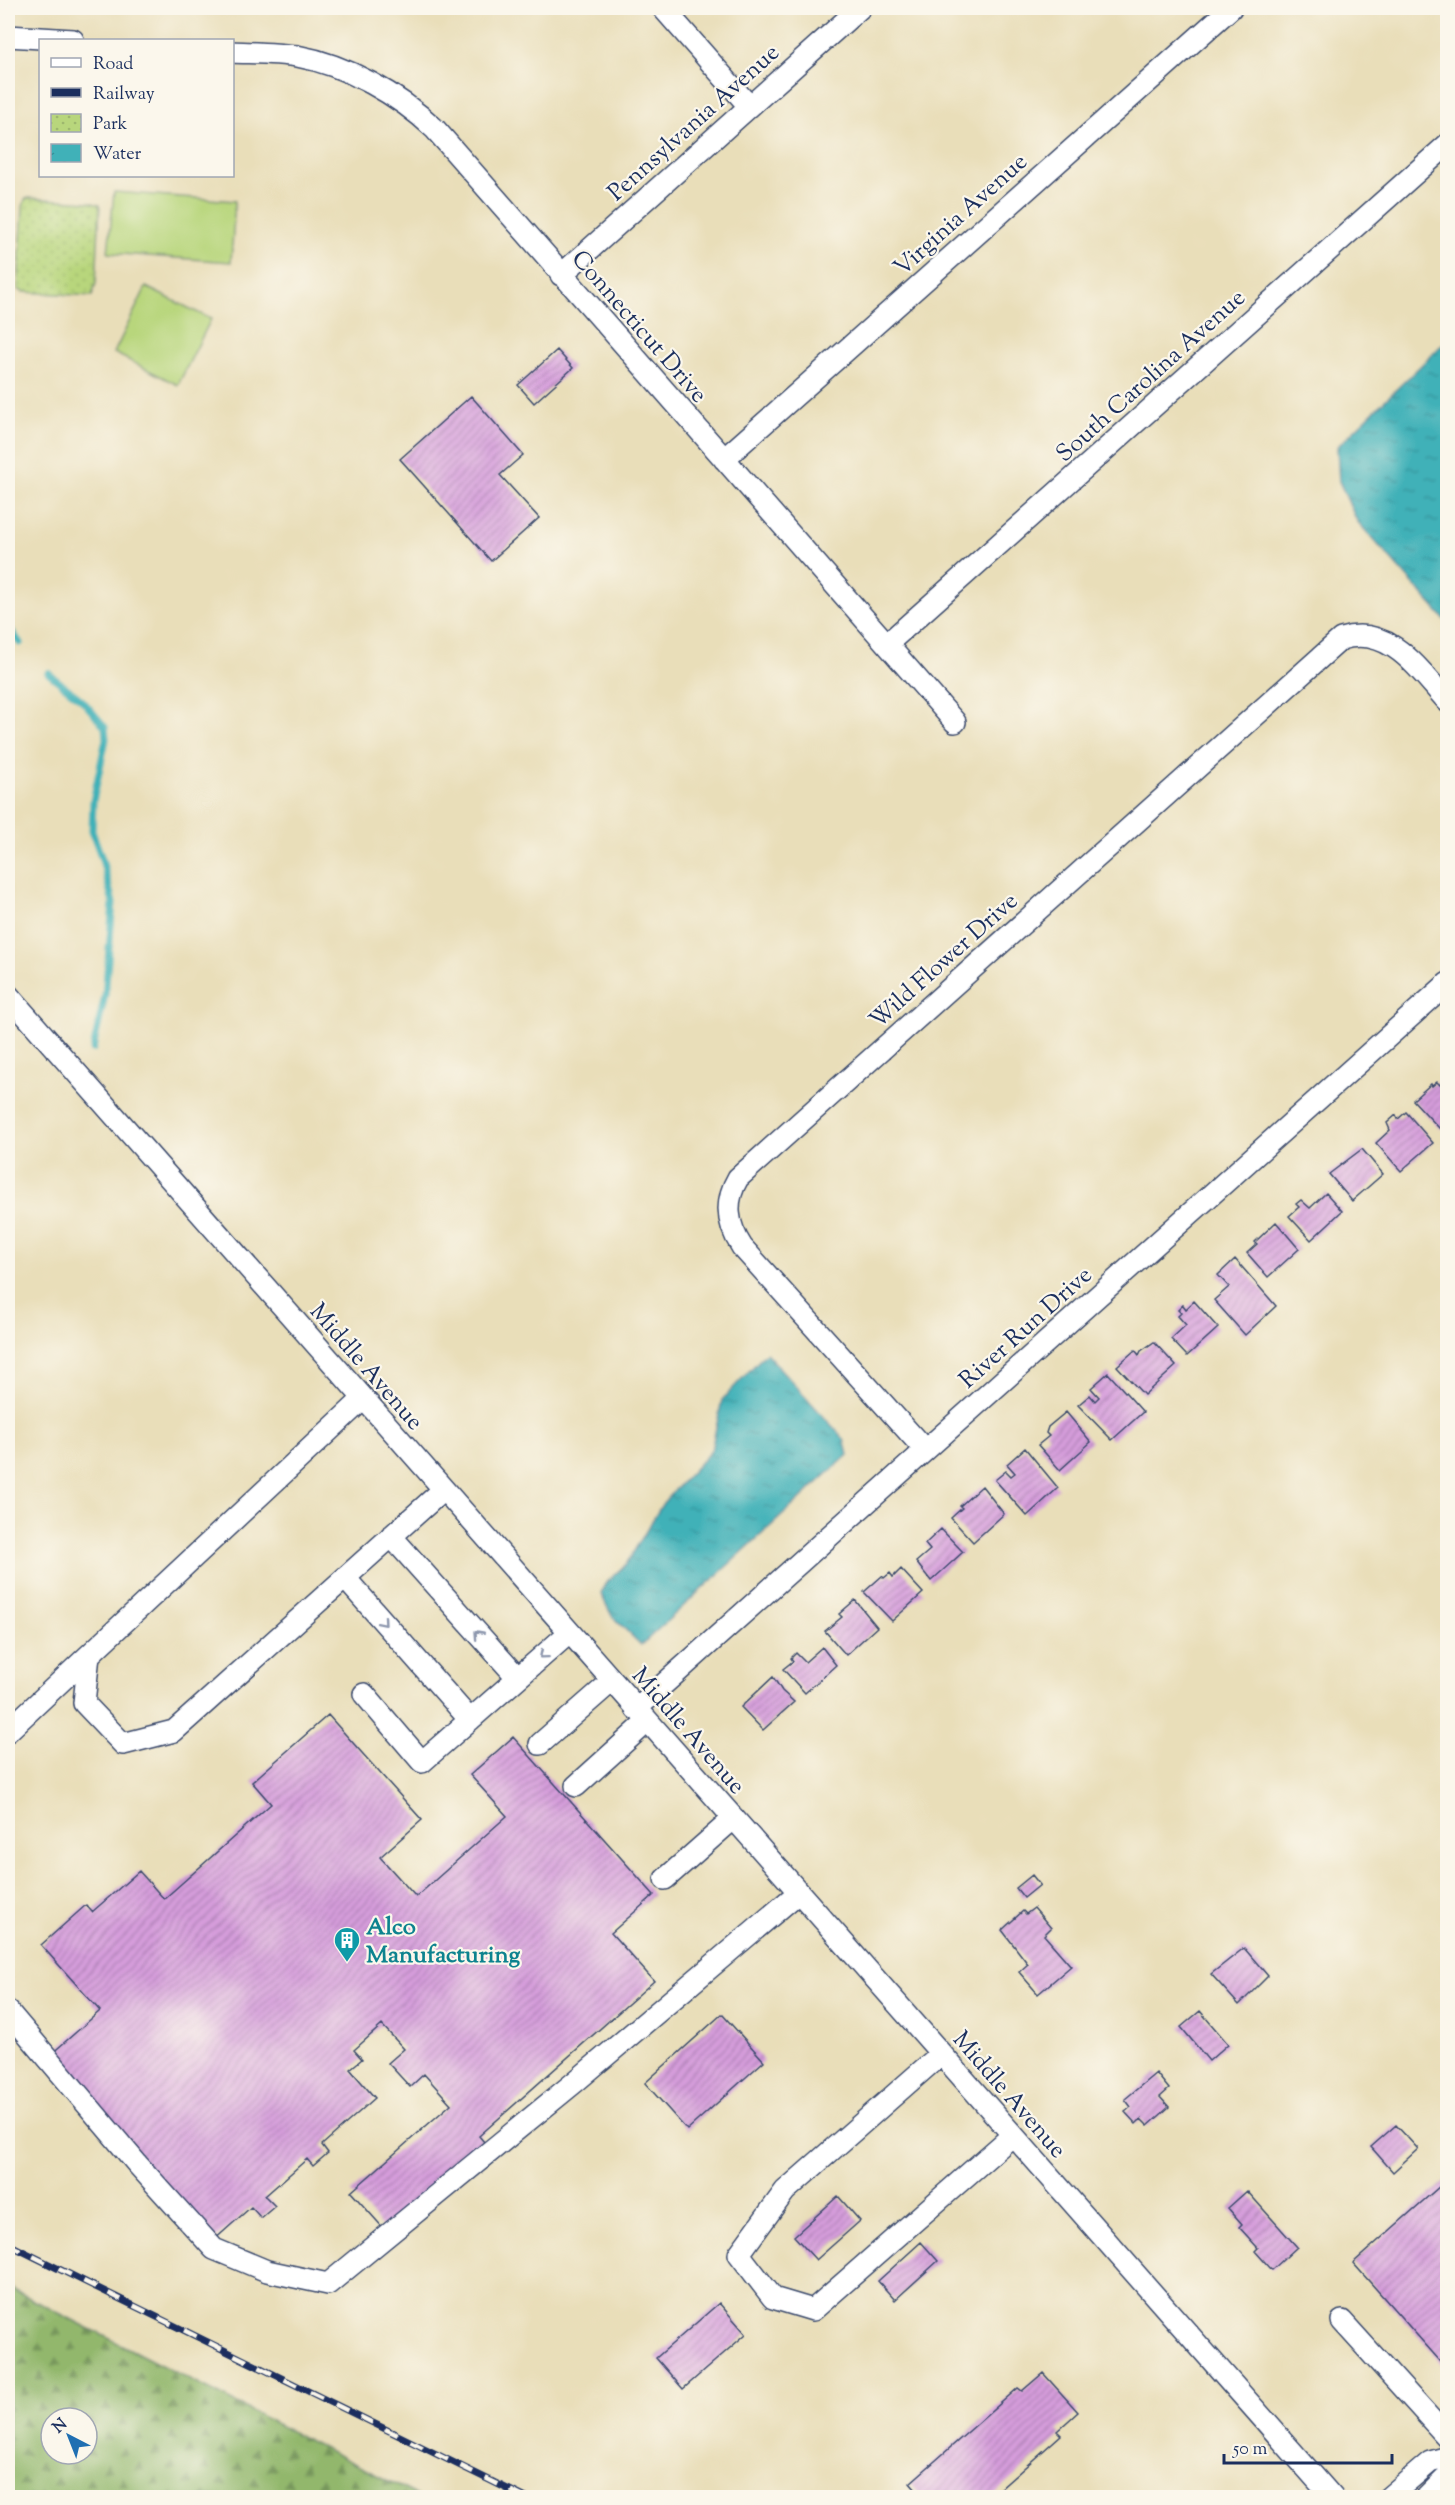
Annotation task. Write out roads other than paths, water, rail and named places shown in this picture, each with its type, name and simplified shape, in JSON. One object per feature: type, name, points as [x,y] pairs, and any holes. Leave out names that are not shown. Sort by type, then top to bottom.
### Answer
[{"type":"street","points":[[663,8],[749,106]]},
{"type":"street","name":"Pennsylvania Avenue","points":[[561,276],[860,8]]},
{"type":"street","name":"Virginia Avenue","points":[[724,459],[1231,8]]},
{"type":"street","points":[[8,36],[58,39]]},
{"type":"street","name":"Connecticut Drive","points":[[234,52],[297,56],[314,60],[365,81],[398,98],[446,140],[561,276],[955,722]]},
{"type":"street","name":"South Carolina Avenue","points":[[887,644],[1448,144]]},
{"type":"street","name":"Wild Flower Drive","points":[[925,1450],[742,1247],[733,1233],[728,1208],[729,1195],[738,1178],[1341,639],[1362,635],[1383,639],[1394,645],[1448,702]]},
{"type":"street","name":"River Run Drive","points":[[576,1786],[642,1715],[925,1450],[1448,983]]},
{"type":"street","name":"Middle Avenue","points":[[8,995],[1333,2498]]},
{"type":"street","points":[[8,1731],[363,1399]]},
{"type":"street","points":[[89,1655],[84,1703],[123,1744],[174,1731],[443,1490]]},
{"type":"street","points":[[392,1536],[517,1677]]},
{"type":"street","points":[[345,1578],[470,1720]]},
{"type":"street","points":[[364,1694],[422,1762],[569,1633]]},
{"type":"street","points":[[540,1744],[612,1681]]},
{"type":"street","points":[[665,1879],[733,1819]]},
{"type":"street","points":[[8,2011],[138,2165],[214,2249],[267,2271],[328,2284],[575,2082],[798,1893]]},
{"type":"street","points":[[941,2054],[785,2191],[739,2253],[773,2298],[813,2310],[1012,2135]]},
{"type":"street","points":[[1342,2321],[1448,2438]]},
{"type":"street","points":[[1388,2498],[1430,2462],[1448,2457]]},
{"type":"street","points":[[1426,2498],[1448,2476]]},
{"type":"water","points":[[1447,340],[1447,622],[1357,521],[1339,481],[1337,447]]},
{"type":"water","points":[[766,1353],[844,1439],[848,1455],[641,1645],[612,1616],[601,1594],[606,1583],[627,1563],[663,1503],[711,1451],[722,1400]]},
{"type":"waterway","points":[[8,626],[20,643]]},
{"type":"waterway","points":[[48,673],[83,701],[105,727],[106,739],[93,801],[92,831],[113,903],[105,995],[93,1049]]},
{"type":"railway","points":[[8,2244],[526,2498]]},
{"type":"place","name":"Alco Manufacturing","points":[[347,1963]]}]
